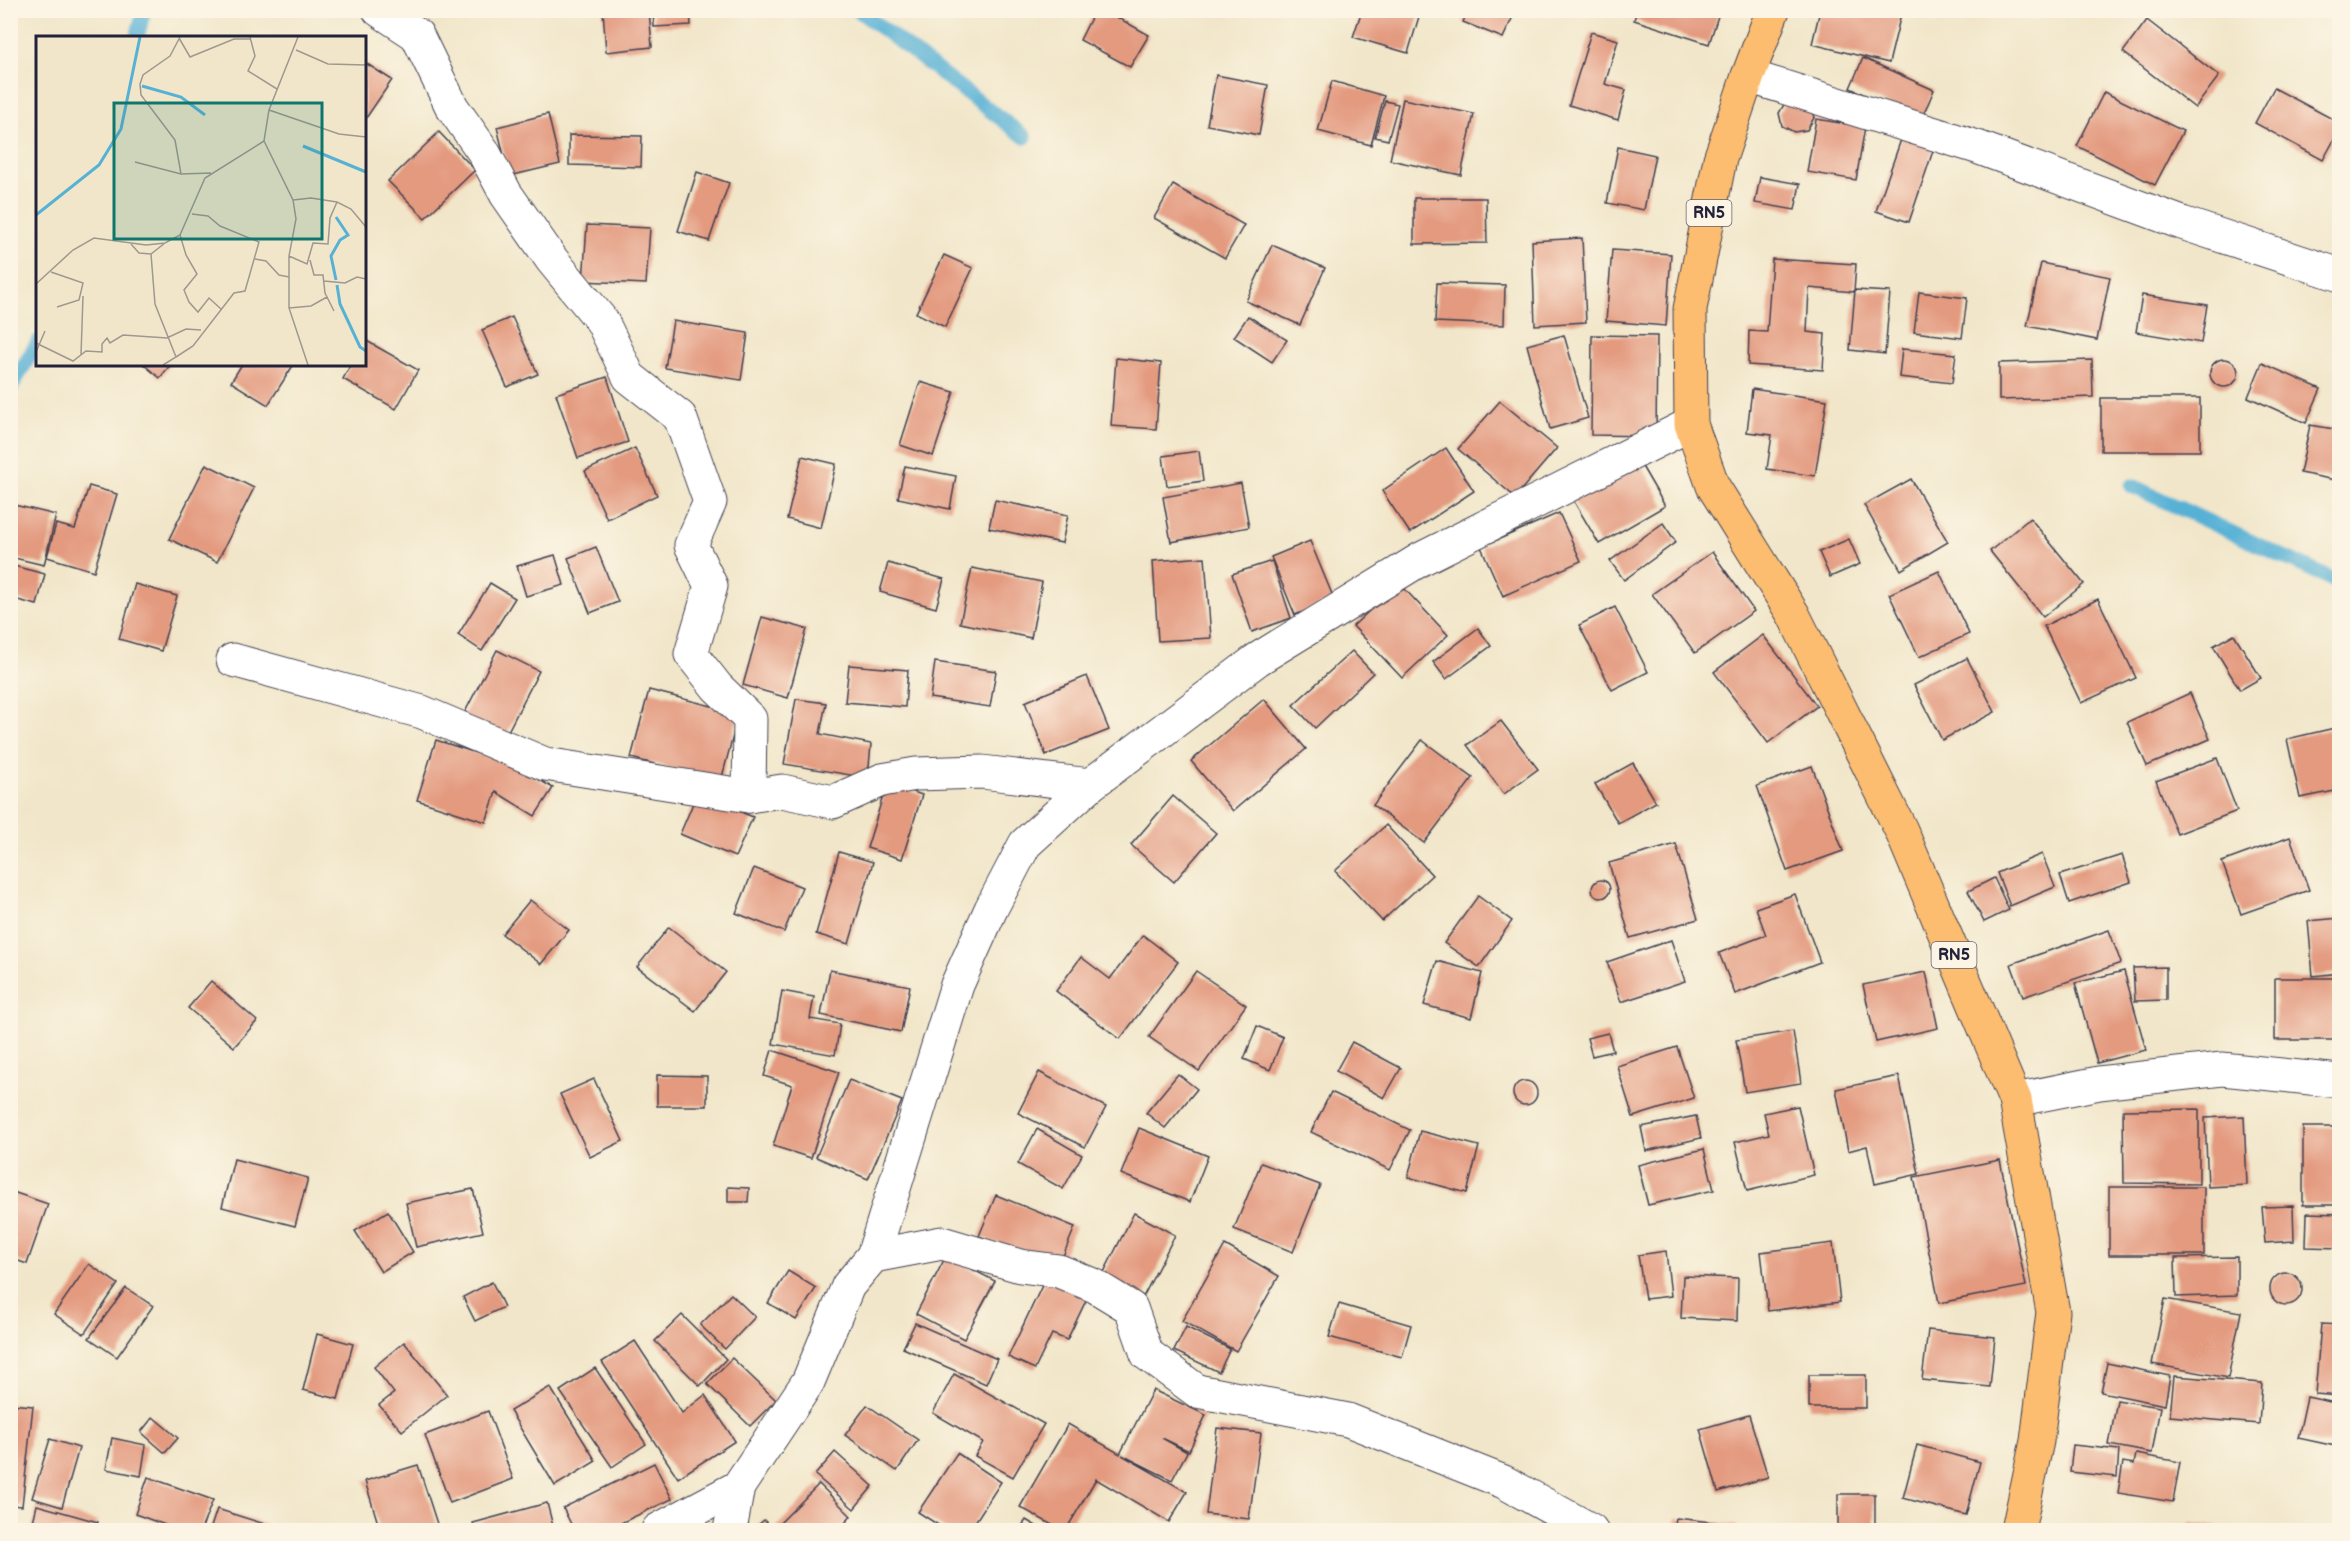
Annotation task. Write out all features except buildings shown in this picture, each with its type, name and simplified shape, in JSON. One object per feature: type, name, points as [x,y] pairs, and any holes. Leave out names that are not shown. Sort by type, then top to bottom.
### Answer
[{"type":"highway","name":"RN5","points":[[1773,10],[1720,159],[1690,309],[1691,424],[1713,486],[1793,614],[1901,830],[2015,1100],[2053,1312],[2037,1441],[2019,1530]]},
{"type":"street","points":[[379,10],[417,35],[452,107],[483,151],[506,194],[552,260],[602,321],[629,377],[680,417],[710,502],[691,545],[711,586],[691,654],[717,687],[750,719],[749,796]]},
{"type":"street","points":[[1748,75],[1977,147],[2182,223],[2340,275]]},
{"type":"street","points":[[730,1530],[738,1487],[808,1382],[848,1286],[873,1256],[957,985],[991,909],[1025,844],[1090,785],[1258,659],[1421,559],[1691,424]]},
{"type":"street","points":[[233,660],[422,712],[545,764],[749,796],[782,791],[833,802],[882,780],[916,774],[971,772],[1090,785]]},
{"type":"street","points":[[2015,1100],[2099,1083],[2222,1069],[2340,1081]]},
{"type":"street","points":[[873,1256],[942,1243],[1020,1266],[1059,1271],[1095,1286],[1131,1308],[1147,1353],[1197,1391],[1348,1419],[1504,1482],[1591,1530]]},
{"type":"street","points":[[658,1530],[738,1487]]},
{"type":"waterway","points":[[138,36],[144,10]]},
{"type":"waterway","points":[[858,10],[1025,137]]},
{"type":"waterway","points":[[10,389],[36,345]]},
{"type":"waterway","points":[[2132,486],[2340,583]]}]
